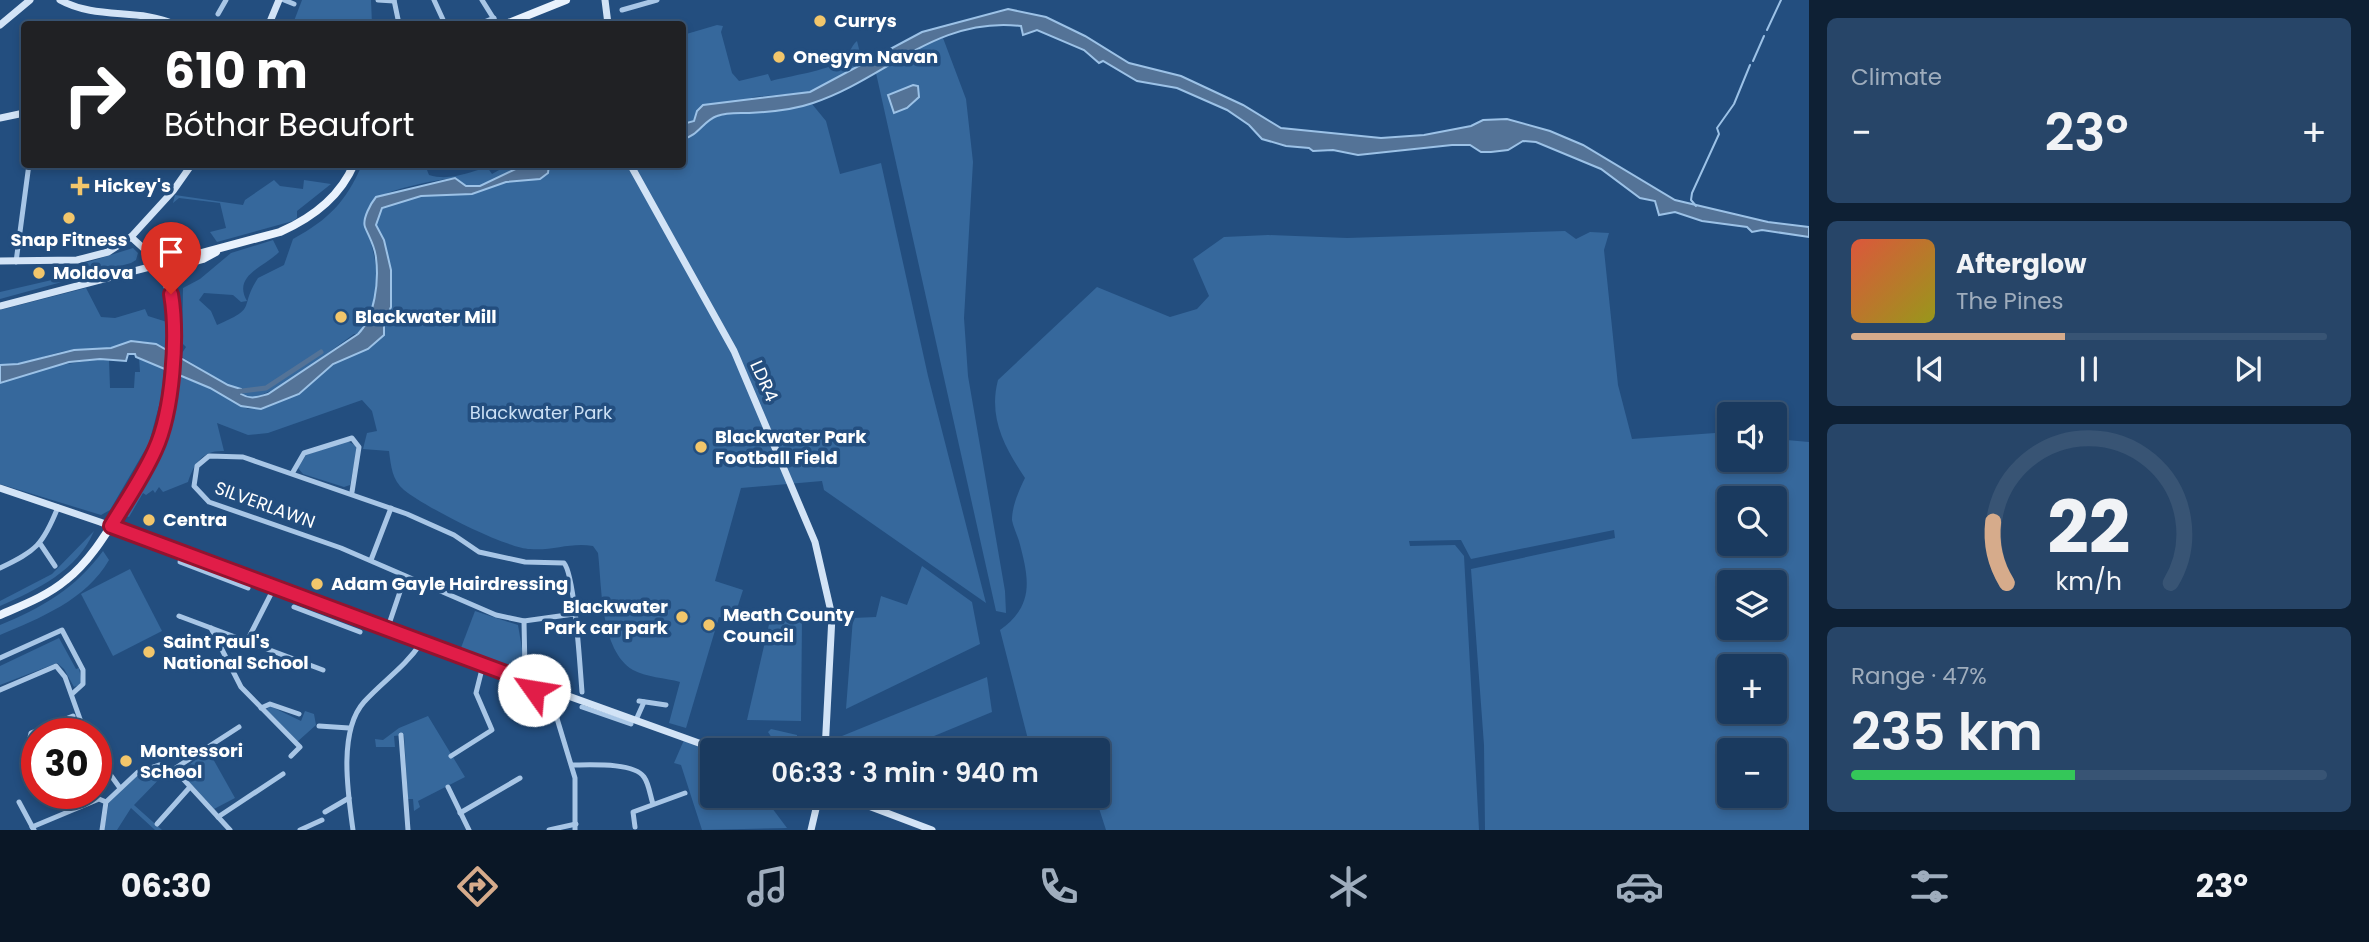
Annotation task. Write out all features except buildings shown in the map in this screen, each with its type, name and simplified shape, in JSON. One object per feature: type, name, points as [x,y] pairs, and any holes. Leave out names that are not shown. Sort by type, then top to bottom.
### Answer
[{"type":"main road","points":[[514,21],[566,0]]},
{"type":"main road","points":[[0,615],[38,598],[68,579],[92,553],[111,526],[156,450],[166,414],[173,343],[173,306],[162,264],[299,224],[331,199],[351,168]]},
{"type":"main road","points":[[167,281],[177,266],[203,259],[224,246]]},
{"type":"street","points":[[0,24],[30,0]]},
{"type":"street","points":[[60,0],[95,13],[162,21]]},
{"type":"street","points":[[218,14],[226,0]]},
{"type":"street","points":[[271,21],[282,0],[294,4]]},
{"type":"street","points":[[378,0],[394,1],[398,21]]},
{"type":"street","points":[[434,0],[444,21]]},
{"type":"street","points":[[482,0],[496,21]]},
{"type":"street","points":[[605,0],[608,21]]},
{"type":"street","points":[[622,10],[657,0]]},
{"type":"street","points":[[486,21],[494,18]]},
{"type":"street","points":[[0,118],[21,114]]},
{"type":"street","points":[[16,262],[28,168]]},
{"type":"street","points":[[0,261],[89,258],[117,248],[131,237],[173,191],[189,168]]},
{"type":"street","name":"LDR4","points":[[632,168],[733,348],[815,542],[832,616],[826,738]]},
{"type":"street","points":[[131,237],[162,264]]},
{"type":"street","points":[[0,306],[162,264]]},
{"type":"street","points":[[293,472],[304,453],[352,438],[359,447],[352,492]]},
{"type":"street","name":"SILVERLAWN","points":[[574,614],[524,621],[496,615],[405,578],[371,560],[217,506],[202,498],[194,486],[197,466],[216,454],[243,457],[352,492],[454,535],[486,555],[525,562],[564,562],[569,571],[574,614],[582,692]]},
{"type":"street","points":[[0,488],[111,526],[482,665],[537,691],[531,698]]},
{"type":"street","points":[[0,568],[41,545],[58,508]]},
{"type":"street","points":[[371,560],[391,508]]},
{"type":"street","points":[[41,545],[55,566]]},
{"type":"street","points":[[182,554],[180,562],[248,588]]},
{"type":"street","points":[[387,630],[405,578]]},
{"type":"street","points":[[247,641],[274,588]]},
{"type":"street","points":[[294,607],[360,632]]},
{"type":"street","points":[[325,618],[330,609]]},
{"type":"street","points":[[179,616],[323,670]]},
{"type":"street","points":[[524,621],[525,672]]},
{"type":"street","points":[[211,628],[241,687],[300,747],[291,756]]},
{"type":"street","points":[[0,658],[62,630],[84,675],[83,684],[72,694]]},
{"type":"street","points":[[353,830],[349,797],[349,728],[362,704],[403,667],[421,643]]},
{"type":"street","points":[[451,756],[492,730],[475,693],[482,665]]},
{"type":"street","points":[[0,690],[56,666],[65,677],[80,718]]},
{"type":"street","points":[[517,683],[552,689],[634,722],[700,744]]},
{"type":"street","points":[[549,830],[575,827],[577,793],[572,765],[552,702],[552,689]]},
{"type":"street","points":[[634,722],[641,701],[666,705]]},
{"type":"street","points":[[261,708],[270,704],[299,714]]},
{"type":"street","points":[[582,707],[621,717]]},
{"type":"street","points":[[68,718],[73,716]]},
{"type":"street","points":[[318,726],[349,728]]},
{"type":"street","points":[[174,769],[239,727]]},
{"type":"street","points":[[401,735],[408,830]]},
{"type":"street","points":[[112,796],[138,772],[152,766],[165,765],[174,769],[230,830]]},
{"type":"street","points":[[572,765],[609,766],[637,771],[644,777],[653,804]]},
{"type":"street","points":[[218,817],[283,774]]},
{"type":"street","points":[[112,777],[120,788]]},
{"type":"street","points":[[460,813],[520,778]]},
{"type":"street","points":[[154,828],[190,787]]},
{"type":"street","points":[[449,787],[469,830]]},
{"type":"street","points":[[635,827],[633,812],[685,793]]},
{"type":"street","points":[[325,812],[349,797]]},
{"type":"street","points":[[19,802],[33,829],[76,809]]},
{"type":"street","points":[[811,830],[816,808]]},
{"type":"street","points":[[874,808],[932,830]]},
{"type":"street","points":[[102,830],[105,809]]},
{"type":"street","points":[[300,830],[322,820]]},
{"type":"green space","points":[[302,0],[371,0],[372,21],[294,21]]},
{"type":"green space","points":[[717,25],[723,26],[721,32],[732,73],[739,81],[768,74],[771,81],[826,68],[844,59],[857,41],[863,65],[810,92],[754,97],[686,123],[686,34]]},
{"type":"green space","points":[[943,38],[966,99],[973,162],[964,318],[968,376],[1005,591],[1006,613],[996,611],[876,73],[917,47]]},
{"type":"green space","name":"Blackwater Park","points":[[812,104],[826,121],[840,174],[881,163],[928,376],[986,603],[824,490],[822,481],[741,488],[715,581],[743,590],[733,621],[719,617],[686,728],[669,723],[680,682],[633,670],[622,661],[614,648],[608,633],[602,599],[598,553],[593,546],[538,549],[518,547],[465,526],[414,497],[397,482],[389,451],[363,449],[367,433],[377,431],[372,411],[362,400],[268,433],[248,435],[217,423],[224,451],[210,453],[200,459],[188,482],[163,492],[159,487],[155,493],[153,490],[146,495],[143,493],[129,517],[126,516],[162,449],[171,416],[176,375],[210,388],[248,409],[266,408],[299,394],[333,364],[368,349],[382,335],[391,307],[388,256],[376,225],[382,208],[421,196],[472,194],[506,182],[540,178],[548,173],[549,168],[686,168],[686,138],[714,118],[742,112]]},
{"type":"green space","points":[[360,168],[426,168],[429,175],[444,177],[458,176],[484,168],[488,168],[492,174],[503,168],[518,168],[480,186],[466,186],[455,178],[447,179],[399,189],[372,202],[365,225],[374,254],[377,282],[373,310],[367,323],[358,334],[354,334],[284,385],[252,399],[240,394],[241,389],[228,385],[180,356],[186,347],[182,343],[183,288],[200,279],[231,253],[273,240],[279,252],[247,278],[243,292],[247,301],[241,302],[233,295],[204,293],[199,300],[211,311],[217,325],[238,314],[246,306],[258,278],[284,265],[293,239],[326,217],[349,190]]},
{"type":"green space","points":[[274,180],[280,186],[303,189],[304,180],[331,184],[297,211],[297,218],[293,221],[217,242],[210,232],[226,228],[220,203],[179,198],[173,203],[175,195],[243,205],[245,200]]},
{"type":"green space","points":[[1565,231],[1576,239],[1590,232],[1609,233],[1604,250],[1618,385],[1632,439],[1717,433],[1717,472],[1787,472],[1787,440],[1809,442],[1809,830],[1485,830],[1484,745],[1471,569],[1615,538],[1614,530],[1471,559],[1461,540],[1409,541],[1410,546],[1455,545],[1464,556],[1479,830],[1106,830],[1099,808],[1110,808],[1110,738],[1028,738],[1000,630],[1019,611],[1024,601],[1027,579],[1012,520],[1018,493],[1025,478],[1000,432],[995,407],[998,380],[1097,287],[1170,317],[1197,309],[1209,296],[1193,259],[1224,237],[1268,235],[1347,238]]},
{"type":"green space","points":[[133,248],[138,253],[136,260],[131,263],[0,299],[0,292],[82,273],[82,264]]},
{"type":"green space","points":[[86,288],[101,317],[115,318],[145,309],[148,316],[167,322],[165,349],[135,342],[108,349],[70,350],[18,364],[0,365],[0,310]]},
{"type":"green space","points":[[139,357],[164,369],[161,398],[149,443],[110,510],[101,515],[0,484],[0,383],[47,367],[100,359],[109,360],[110,388],[134,388],[135,372],[140,372]]},
{"type":"green space","points":[[347,441],[355,445],[357,450],[350,485],[344,487],[303,474],[298,468],[306,455]]},
{"type":"green space","points":[[94,531],[87,545],[67,568],[42,586],[0,606],[0,601],[52,574]]},
{"type":"green space","points":[[103,551],[109,560],[88,586],[75,597],[0,635],[0,625],[57,596],[81,576]]},
{"type":"green space","points":[[922,566],[972,602],[980,644],[846,709],[853,618],[876,617],[881,596],[907,605]]},
{"type":"green space","points":[[130,569],[162,631],[113,656],[81,594]]},
{"type":"green space","points":[[475,611],[518,625],[524,660],[522,674],[459,653]]},
{"type":"green space","points":[[770,620],[802,620],[801,721],[747,720]]},
{"type":"green space","points":[[59,638],[76,669],[79,668],[82,684],[74,687],[64,669],[57,663],[0,685],[0,666]]},
{"type":"green space","points":[[987,677],[992,712],[929,738],[842,736]]},
{"type":"green space","points":[[270,706],[301,721],[305,711],[314,714],[316,725],[297,742],[266,710]]},
{"type":"green space","points":[[428,716],[465,777],[418,801],[420,807],[414,811],[413,799],[408,799],[404,735],[394,736],[395,747],[376,747],[375,739],[383,740],[399,728]]},
{"type":"green space","points":[[771,729],[797,735],[797,738],[772,738],[768,732]]},
{"type":"green space","points":[[684,740],[700,746],[700,808],[772,808],[787,828],[702,830],[681,765],[674,763]]},
{"type":"green space","points":[[208,750],[235,798],[214,809],[180,772]]},
{"type":"green space","points":[[159,768],[169,769],[134,805],[162,830],[155,830],[131,808],[117,830],[104,830],[108,809],[112,809],[112,799],[139,774]]},
{"type":"shaded area","points":[[1008,9],[1046,17],[1085,36],[1129,63],[1181,76],[1243,105],[1281,128],[1381,138],[1424,135],[1471,126],[1483,120],[1507,119],[1550,131],[1583,145],[1675,200],[1768,222],[1809,227],[1809,237],[1762,230],[1752,232],[1747,227],[1702,221],[1675,212],[1659,215],[1655,201],[1640,198],[1601,169],[1536,142],[1523,141],[1508,150],[1491,152],[1481,152],[1470,145],[1452,145],[1358,155],[1286,146],[1262,139],[1249,125],[1227,110],[1177,88],[1137,81],[1103,61],[1099,63],[1084,50],[1037,30],[1023,35],[1021,26],[991,25],[963,30],[912,52],[839,92],[813,103],[782,110],[721,115],[712,118],[686,138],[686,123],[694,121],[697,111],[703,105],[810,92],[922,32]]},
{"type":"shaded area","points":[[913,85],[918,86],[919,97],[907,108],[894,113],[888,95]]},
{"type":"shaded area","points":[[518,168],[549,168],[548,173],[540,179],[506,182],[472,194],[421,196],[382,208],[376,225],[384,240],[391,270],[391,307],[384,324],[384,335],[368,349],[333,364],[299,394],[261,409],[241,406],[210,388],[136,357],[135,354],[128,354],[126,361],[100,359],[69,362],[0,383],[0,365],[18,364],[74,350],[111,348],[131,341],[156,344],[228,385],[241,389],[241,394],[245,396],[268,394],[358,334],[364,327],[375,298],[377,277],[375,254],[365,220],[376,197],[455,178],[466,186],[480,186]]},
{"type":"waterway","points":[[1767,30],[1781,0]]},
{"type":"waterway","points":[[1753,61],[1764,36]]},
{"type":"waterway","points":[[1696,206],[1691,200],[1692,193],[1719,134],[1717,128],[1734,104],[1750,65]]},
{"type":"waterway","points":[[234,392],[266,388],[321,352]]},
{"type":"place","name":"Currys","points":[[820,21]]},
{"type":"place","name":"Onegym Navan","points":[[779,57]]},
{"type":"place","name":"Hickey's","points":[[80,186]]},
{"type":"place","name":"Snap Fitness","points":[[69,218]]},
{"type":"place","name":"Moldova","points":[[39,273]]},
{"type":"place","name":"Blackwater Mill","points":[[341,317]]},
{"type":"place","name":"Blackwater Park Football Field","points":[[701,447]]},
{"type":"place","name":"Centra","points":[[149,520]]},
{"type":"place","name":"Adam Gayle Hairdressing","points":[[317,584]]},
{"type":"place","name":"Blackwater Park car park","points":[[682,617]]},
{"type":"place","name":"Meath County Council","points":[[709,625]]},
{"type":"place","name":"Saint Paul's National School","points":[[149,652]]},
{"type":"place","name":"Montessori School","points":[[126,761]]},
{"type":"route","points":[[171,294],[174,330],[163,428],[156,450],[111,526],[527,681],[526,686],[534,690]]}]
